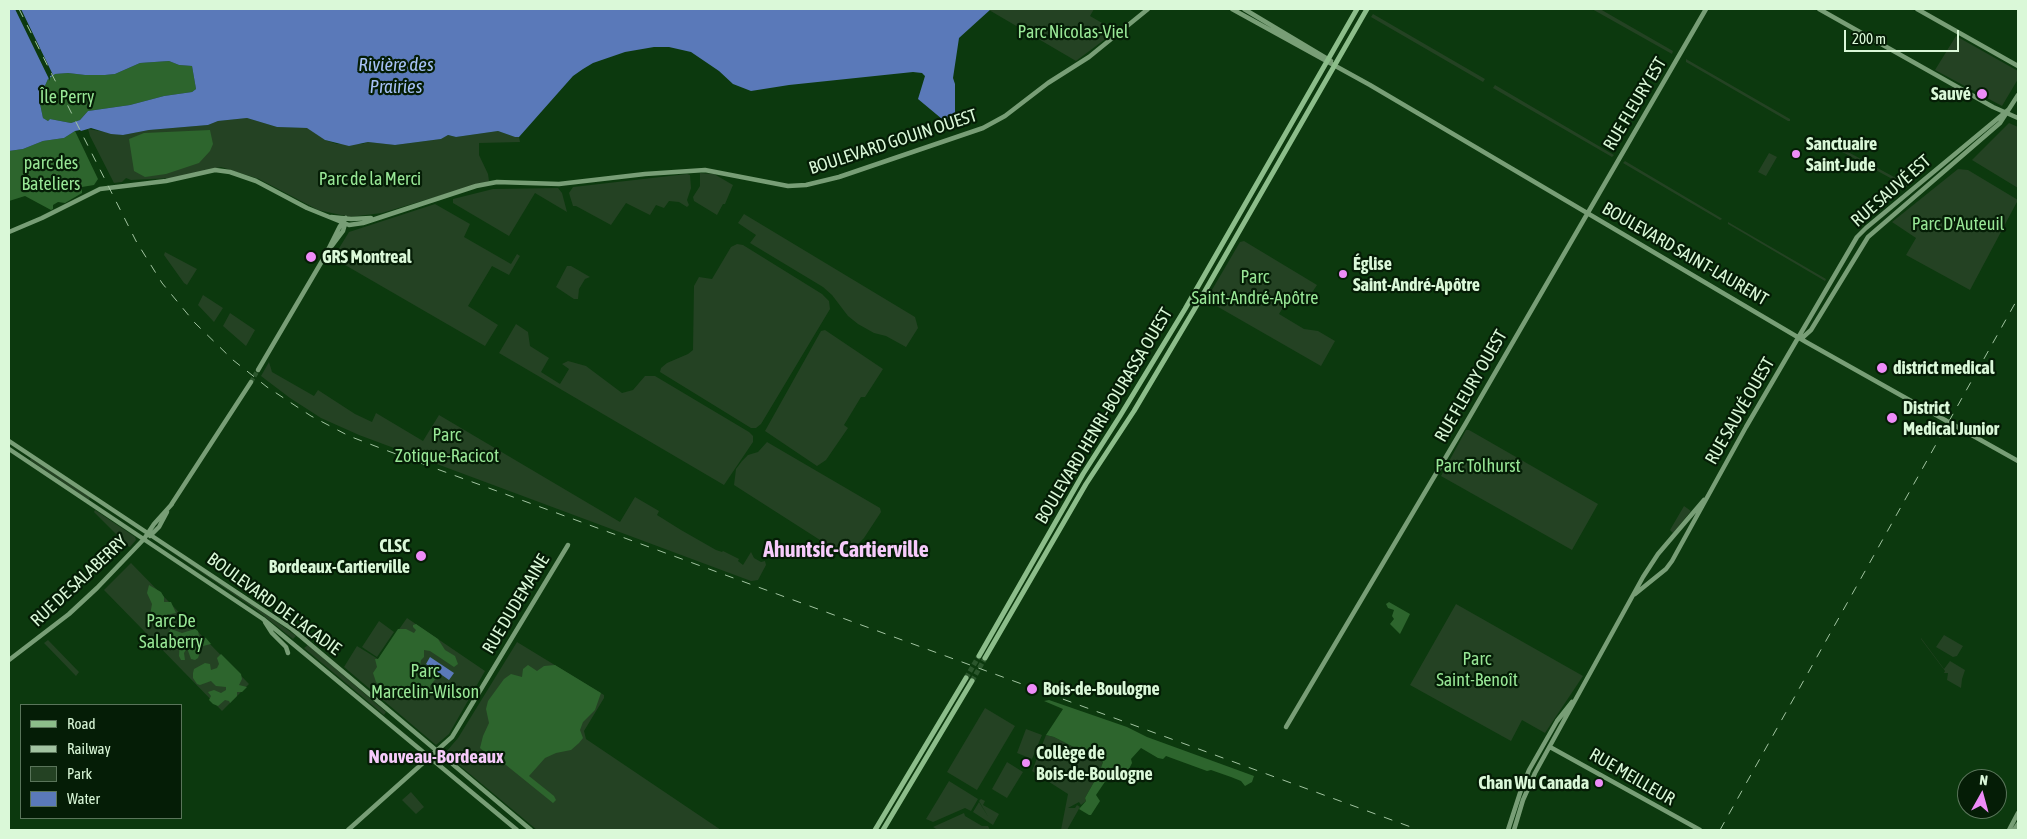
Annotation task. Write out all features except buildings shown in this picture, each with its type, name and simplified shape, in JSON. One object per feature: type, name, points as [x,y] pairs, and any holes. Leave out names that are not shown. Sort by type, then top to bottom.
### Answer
[{"type":"main road","name":"BOULEVARD GOUIN OUEST","points":[[9,232],[100,190],[166,182],[218,170],[256,181],[306,208],[343,224],[357,225],[479,185],[497,182],[559,184],[645,174],[701,170],[790,186],[821,182],[975,131],[996,121],[1048,83],[1089,57],[1148,9]]},
{"type":"main road","name":"BOULEVARD SAINT-LAURENT","points":[[1232,9],[1337,66],[1800,338],[2018,461]]},
{"type":"main road","name":"BOULEVARD SAINT-LAURENT","points":[[1244,9],[1328,61]]},
{"type":"main road","name":"BOULEVARD HENRI-BOURASSA OUEST","points":[[979,656],[1082,475],[1185,309],[1357,9]]},
{"type":"main road","name":"BOULEVARD HENRI-BOURASSA OUEST","points":[[985,658],[1087,482],[1133,413],[1192,314],[1337,66],[1368,9]]},
{"type":"main road","name":"RUE FLEURY EST","points":[[1587,212],[1706,9]]},
{"type":"main road","points":[[1819,9],[2018,118]]},
{"type":"main road","points":[[1917,9],[2018,66]]},
{"type":"main road","name":"RUE SAUVÉ EST","points":[[1800,338],[1860,234],[2006,112],[2018,95]]},
{"type":"main road","name":"RUE SAUVÉ EST","points":[[1800,338],[1811,330],[1868,237],[1979,143],[2004,120],[2006,112]]},
{"type":"main road","name":"RUE FLEURY OUEST","points":[[1286,728],[1460,434],[1587,212]]},
{"type":"main road","name":"BOULEVARD GOUIN OUEST","points":[[328,216],[346,218],[377,217]]},
{"type":"main road","points":[[257,369],[325,256],[340,236],[346,218]]},
{"type":"main road","name":"RUE SAUVÉ OUEST","points":[[1635,594],[1669,565],[1800,338]]},
{"type":"main road","name":"RUE DE SALABERRY","points":[[9,660],[79,605],[149,534],[159,527],[250,381]]},
{"type":"main road","name":"BOULEVARD DE L'ACADIE","points":[[9,441],[301,635],[530,830]]},
{"type":"main road","name":"BOULEVARD DE L'ACADIE","points":[[9,449],[264,619],[517,830]]},
{"type":"main road","name":"RUE SAUVÉ OUEST","points":[[1514,830],[1527,790],[1643,577],[1658,554],[1709,493]]},
{"type":"main road","name":"RUE DUDEMAINE","points":[[348,830],[454,735],[568,545]]},
{"type":"main road","points":[[264,619],[272,632],[286,647],[288,653]]},
{"type":"main road","points":[[875,830],[966,678]]},
{"type":"main road","points":[[883,830],[972,681]]},
{"type":"main road","name":"RUE SAUVÉ OUEST","points":[[1508,830],[1529,770],[1557,721],[1578,695]]},
{"type":"main road","name":"RUE MEILLEUR","points":[[1550,747],[1700,830]]},
{"type":"main road","points":[[2009,830],[2018,813]]},
{"type":"main road","points":[[2014,830],[2018,824]]},
{"type":"green space","name":"Parc Nicolas-Viel","points":[[1094,9],[1090,16],[1116,31],[1076,61],[989,10]]},
{"type":"green space","points":[[1592,9],[1600,9],[1673,51],[1672,54]]},
{"type":"green space","points":[[1373,14],[1485,79],[1483,82],[1371,17]]},
{"type":"green space","points":[[1956,36],[2018,71],[2018,79],[2002,106],[1935,70]]},
{"type":"green space","points":[[1686,59],[1790,119],[1790,121],[1686,62]]},
{"type":"green space","name":"Île Perry","points":[[169,61],[179,65],[192,66],[196,89],[192,92],[164,96],[130,105],[88,111],[80,120],[71,123],[50,119],[48,121],[43,118],[39,99],[48,79],[54,74],[115,74],[140,63]]},
{"type":"green space","points":[[1495,85],[1614,155],[1612,157],[1493,88]]},
{"type":"green space","name":"Parc de la Merci","points":[[247,118],[277,127],[308,128],[325,140],[337,144],[362,144],[368,142],[395,145],[441,139],[447,135],[456,137],[498,131],[519,137],[520,142],[479,143],[479,155],[488,174],[489,181],[382,213],[350,217],[318,210],[259,179],[221,167],[172,178],[131,180],[126,178],[122,182],[114,183],[88,129],[123,135],[149,130],[208,125],[218,121]]},
{"type":"green space","points":[[2009,123],[2018,127],[2018,188],[1972,160]]},
{"type":"green space","points":[[210,130],[213,144],[210,151],[199,163],[166,174],[145,177],[134,171],[129,139],[144,133]]},
{"type":"green space","name":"parc des Bateliers","points":[[75,131],[98,179],[94,185],[82,187],[82,193],[65,203],[58,202],[53,205],[51,210],[25,196],[9,201],[9,151],[23,149],[43,141],[64,138]]},
{"type":"green space","points":[[1824,139],[1907,184],[1907,187],[1824,142]]},
{"type":"green space","points":[[1769,153],[1777,157],[1766,176],[1758,172]]},
{"type":"green space","points":[[1625,161],[1722,219],[1720,220],[1623,163]]},
{"type":"green space","name":"Parc D'Auteuil","points":[[1958,169],[1968,170],[2018,200],[1970,290],[1906,255],[1916,238],[1892,222]]},
{"type":"green space","points":[[700,173],[714,174],[733,185],[725,204],[723,204],[717,215],[694,201],[693,197],[700,186]]},
{"type":"green space","points":[[690,175],[691,188],[687,200],[689,205],[687,207],[679,202],[669,201],[664,208],[656,205],[650,215],[626,203],[611,225],[573,206],[569,193],[573,187]]},
{"type":"green space","points":[[558,188],[562,193],[567,212],[535,193],[509,236],[453,203],[453,199],[493,189]]},
{"type":"green space","points":[[435,204],[470,224],[464,237],[511,264],[517,254],[520,256],[509,275],[492,266],[468,306],[498,325],[485,346],[333,258],[349,232]]},
{"type":"green space","points":[[744,214],[915,317],[918,328],[906,347],[858,324],[848,316],[832,295],[823,287],[750,243],[756,235],[738,223]]},
{"type":"green space","points":[[1728,222],[1826,279],[1825,281],[1728,224]]},
{"type":"green space","name":"Parc Saint-André-Apôtre","points":[[1244,241],[1317,285],[1309,297],[1294,289],[1279,314],[1304,329],[1318,331],[1335,341],[1321,366],[1206,300],[1240,242]]},
{"type":"green space","points":[[737,244],[743,245],[822,294],[829,301],[830,309],[761,424],[756,428],[751,428],[660,372],[661,368],[667,363],[693,350],[694,286],[699,277],[712,279],[731,247]]},
{"type":"green space","points":[[165,252],[197,269],[187,285],[164,255]]},
{"type":"green space","points":[[567,266],[571,266],[590,277],[585,279],[579,289],[578,299],[574,299],[556,287]]},
{"type":"green space","points":[[203,295],[223,308],[214,322],[198,305]]},
{"type":"green space","points":[[230,313],[255,330],[246,346],[223,326]]},
{"type":"green space","points":[[516,324],[528,332],[530,346],[549,358],[541,372],[560,384],[569,369],[562,364],[568,361],[586,366],[622,393],[633,390],[645,376],[655,376],[749,432],[753,436],[753,442],[724,485],[499,353]]},
{"type":"green space","points":[[825,330],[883,369],[865,397],[861,397],[844,425],[848,428],[826,460],[817,466],[765,431],[821,331]]},
{"type":"green space","name":"Parc Zotique-Racicot","points":[[269,362],[272,372],[314,396],[318,390],[355,414],[372,422],[376,413],[423,441],[439,415],[620,522],[635,497],[659,511],[657,515],[716,550],[723,551],[739,559],[738,561],[743,565],[751,552],[754,558],[761,562],[765,561],[766,565],[758,580],[751,581],[359,435],[321,418],[261,376]]},
{"type":"green space","name":"Parc Tolhurst","points":[[1466,430],[1598,504],[1572,550],[1441,476]]},
{"type":"green space","points":[[767,442],[880,508],[881,512],[864,538],[848,554],[820,540],[734,485],[736,469],[742,461],[748,455],[758,452]]},
{"type":"green space","points":[[31,458],[90,497],[89,500],[30,460]]},
{"type":"green space","points":[[1684,506],[1691,511],[1673,533],[1670,530]]},
{"type":"green space","points":[[95,510],[135,537],[136,540],[130,547],[94,512]]},
{"type":"green space","points":[[157,542],[296,636],[293,639],[255,609]]},
{"type":"green space","name":"Parc De Salaberry","points":[[131,563],[249,684],[222,711],[104,590]]},
{"type":"green space","points":[[149,585],[161,592],[164,602],[171,602],[176,613],[160,616],[150,615],[152,604],[147,593]]},
{"type":"green space","points":[[1389,602],[1410,614],[1400,634],[1390,624],[1394,619],[1392,616],[1394,610],[1388,608],[1386,604]]},
{"type":"green space","name":"Parc Saint-Benoît","points":[[1456,604],[1583,676],[1545,733],[1522,720],[1511,741],[1410,685]]},
{"type":"green space","name":"Parc Marcelin-Wilson","points":[[407,618],[485,671],[449,734],[436,745],[344,667],[357,646],[378,659]]},
{"type":"green space","points":[[379,621],[394,632],[377,657],[362,647]]},
{"type":"green space","points":[[416,624],[438,639],[445,650],[455,656],[458,664],[454,667],[430,651],[424,650],[424,657],[421,660],[420,666],[437,677],[430,686],[431,692],[405,697],[393,697],[376,682],[373,673],[377,667],[375,659],[378,659],[398,629],[406,629],[414,633],[416,630],[413,625]]},
{"type":"green space","points":[[171,629],[182,633],[195,629],[198,631],[199,636],[206,638],[211,644],[203,646],[196,642],[200,652],[198,658],[195,660],[191,659],[187,648],[184,653],[185,660],[181,660],[179,656],[180,640],[176,639],[174,644],[168,641],[167,634]]},
{"type":"green space","points":[[1944,635],[1963,646],[1957,656],[1953,657],[1936,647]]},
{"type":"green space","points":[[1921,638],[1944,669],[1950,661],[1965,670],[1961,688],[1947,680],[1948,673],[1944,673],[1945,671]]},
{"type":"green space","points":[[48,640],[79,672],[76,676],[44,643]]},
{"type":"green space","name":"Parc Marcelin-Wilson","points":[[517,642],[604,695],[584,731],[586,739],[721,830],[537,830],[446,754],[458,738]]},
{"type":"green space","points":[[308,645],[386,712],[384,715],[304,648]]},
{"type":"green space","points":[[221,654],[241,674],[242,679],[239,685],[247,687],[242,692],[237,692],[237,696],[230,703],[225,700],[218,706],[209,700],[211,696],[208,692],[214,690],[221,693],[226,690],[226,687],[216,686],[211,681],[200,685],[197,684],[193,678],[193,673],[194,669],[205,663],[210,664],[211,670],[217,668],[219,664],[217,658]]},
{"type":"green space","points":[[528,665],[537,671],[544,666],[555,665],[601,693],[595,710],[583,722],[580,730],[583,738],[579,743],[571,750],[556,753],[545,758],[529,776],[554,796],[556,800],[553,803],[506,765],[491,758],[480,748],[489,723],[486,709],[488,701],[504,679],[511,674],[522,677],[523,669]]},
{"type":"green space","points":[[1049,700],[1127,727],[1147,737],[1254,776],[1252,782],[1245,786],[1241,781],[1231,777],[1211,770],[1207,771],[1166,756],[1163,759],[1158,758],[1141,748],[1131,759],[1132,763],[1127,773],[1115,767],[1096,795],[1100,801],[1091,815],[1089,815],[1079,809],[1086,801],[1085,798],[1103,762],[1054,737],[1046,735],[1063,709],[1044,701]]},
{"type":"green space","points":[[985,708],[1015,726],[977,790],[947,772]]},
{"type":"green space","points":[[1026,729],[1042,735],[1032,759],[1017,753]]},
{"type":"green space","points":[[1046,735],[1054,737],[1103,762],[1085,798],[1086,801],[1081,805],[1079,802],[1068,808],[1075,808],[1077,805],[1080,807],[1067,830],[1061,830],[1068,794],[1032,771]]},
{"type":"green space","points":[[1007,762],[1023,772],[1007,798],[992,789]]},
{"type":"green space","points":[[949,781],[978,799],[971,811],[965,808],[933,822],[926,819]]},
{"type":"green space","points":[[411,792],[424,807],[416,814],[402,800]]},
{"type":"green space","points":[[981,799],[985,801],[983,805],[999,814],[993,825],[973,812],[979,802],[989,818],[979,801]]},
{"type":"green space","points":[[964,813],[965,816],[982,826],[988,826],[990,830],[938,830],[933,827]]},
{"type":"water","name":"Rivière des Prairies","points":[[9,9],[991,9],[959,38],[953,78],[955,84],[955,112],[952,123],[942,119],[918,99],[925,76],[922,73],[913,72],[789,85],[751,91],[733,84],[719,71],[691,52],[669,47],[654,47],[625,52],[593,63],[583,69],[573,76],[519,137],[498,131],[456,137],[448,135],[441,139],[395,145],[368,142],[349,146],[325,140],[307,128],[277,127],[247,118],[218,121],[208,125],[149,130],[123,135],[111,134],[91,128],[75,131],[64,138],[43,141],[23,149],[9,151]],"holes":[[[169,61],[179,65],[192,66],[196,89],[192,92],[164,96],[130,105],[88,111],[80,120],[71,123],[50,119],[48,121],[43,118],[39,99],[48,79],[55,74],[115,74],[140,63]]]},
{"type":"water","points":[[430,657],[454,673],[449,680],[426,664]]},
{"type":"pier","points":[[15,9],[21,9],[53,75],[50,76],[50,81]]},
{"type":"tunnel","points":[[251,382],[258,370]]},
{"type":"tunnel","points":[[966,678],[979,656]]},
{"type":"tunnel","points":[[972,681],[985,658]]},
{"type":"railway","points":[[19,9],[136,241],[162,283],[195,323],[233,360],[267,387],[311,416],[349,436],[388,451],[1419,830]]},
{"type":"railway","points":[[1720,830],[2018,298]]},
{"type":"place","name":"Sauvé","points":[[1982,94]]},
{"type":"place","name":"Sanctuaire Saint-Jude","points":[[1796,154]]},
{"type":"place","name":"GRS Montreal","points":[[311,257]]},
{"type":"place","name":"Église Saint-André-Apôtre","points":[[1343,274]]},
{"type":"place","name":"district medical","points":[[1882,368]]},
{"type":"place","name":"District Medical Junior","points":[[1892,418]]},
{"type":"place","name":"CLSC Bordeaux-Cartierville","points":[[421,556]]},
{"type":"place","name":"Bois-de-Boulogne","points":[[1032,689]]},
{"type":"place","name":"Collège de Bois-de-Boulogne","points":[[1026,763]]},
{"type":"place","name":"Chan Wu Canada","points":[[1599,783]]},
{"type":"district","name":"Ahuntsic-Cartierville","points":[[846,550]]},
{"type":"district","name":"Nouveau-Bordeaux","points":[[436,757]]}]
